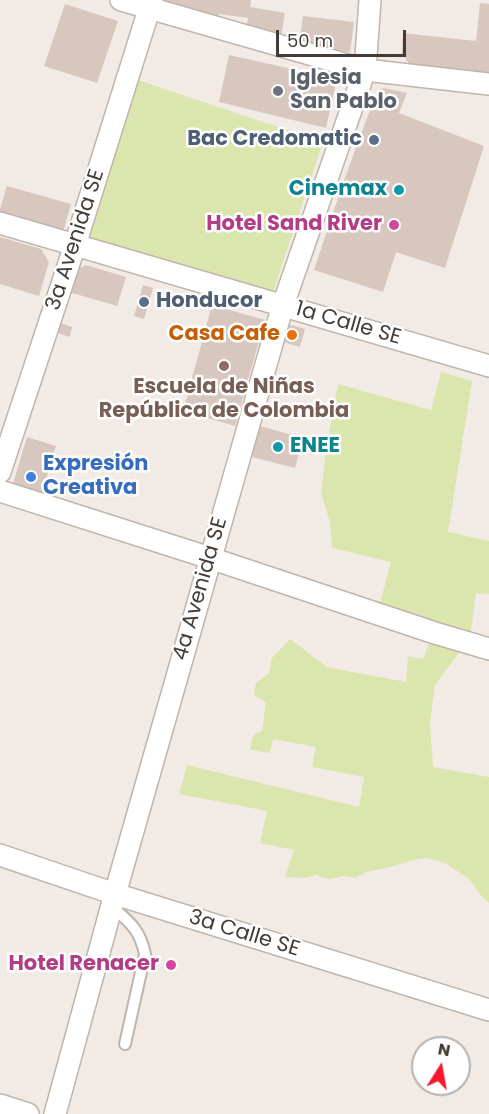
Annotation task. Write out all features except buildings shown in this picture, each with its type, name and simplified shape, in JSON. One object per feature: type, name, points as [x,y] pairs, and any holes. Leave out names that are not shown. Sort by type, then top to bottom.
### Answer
[{"type":"street","points":[[122,0],[151,4],[365,70],[489,84]]},
{"type":"street","name":"4a Avenida SE","points":[[55,1114],[113,901],[283,305],[365,70],[370,0]]},
{"type":"street","name":"3a Avenida SE","points":[[0,472],[151,4]]},
{"type":"street","name":"1a Calle SE","points":[[0,223],[489,366]]},
{"type":"street","points":[[0,491],[489,649]]},
{"type":"street","name":"3a Calle SE","points":[[0,855],[113,901],[489,1010]]},
{"type":"street","points":[[0,1106],[28,1114]]},
{"type":"lane","points":[[113,901],[143,941],[146,954],[125,1044]]},
{"type":"green space","points":[[135,79],[323,142],[271,298],[84,240]]},
{"type":"green space","points":[[441,372],[472,381],[448,532],[489,541],[489,594],[476,593],[470,638],[435,685],[430,722],[433,767],[489,777],[489,903],[469,879],[445,863],[426,858],[367,872],[355,878],[343,876],[330,879],[317,875],[304,878],[285,877],[294,850],[260,843],[267,811],[179,794],[187,765],[359,807],[364,777],[312,767],[316,747],[273,739],[270,753],[250,750],[253,735],[262,731],[266,702],[254,695],[256,683],[269,673],[272,658],[290,639],[327,667],[406,682],[408,656],[423,659],[433,634],[380,613],[380,603],[391,562],[332,548],[330,522],[321,493],[338,384],[431,410]]},
{"type":"place","name":"Iglesia San Pablo","points":[[278,91]]},
{"type":"place","name":"Bac Credomatic","points":[[374,140]]},
{"type":"place","name":"Cinemax","points":[[399,190]]},
{"type":"place","name":"Hotel Sand River","points":[[394,225]]},
{"type":"place","name":"Honducor","points":[[144,302]]},
{"type":"place","name":"Casa Cafe","points":[[292,335]]},
{"type":"place","name":"Escuela de Niñas República de Colombia","points":[[224,366]]},
{"type":"place","name":"ENEE","points":[[278,447]]},
{"type":"place","name":"Expresión Creativa","points":[[31,477]]},
{"type":"place","name":"Hotel Renacer","points":[[171,965]]}]
